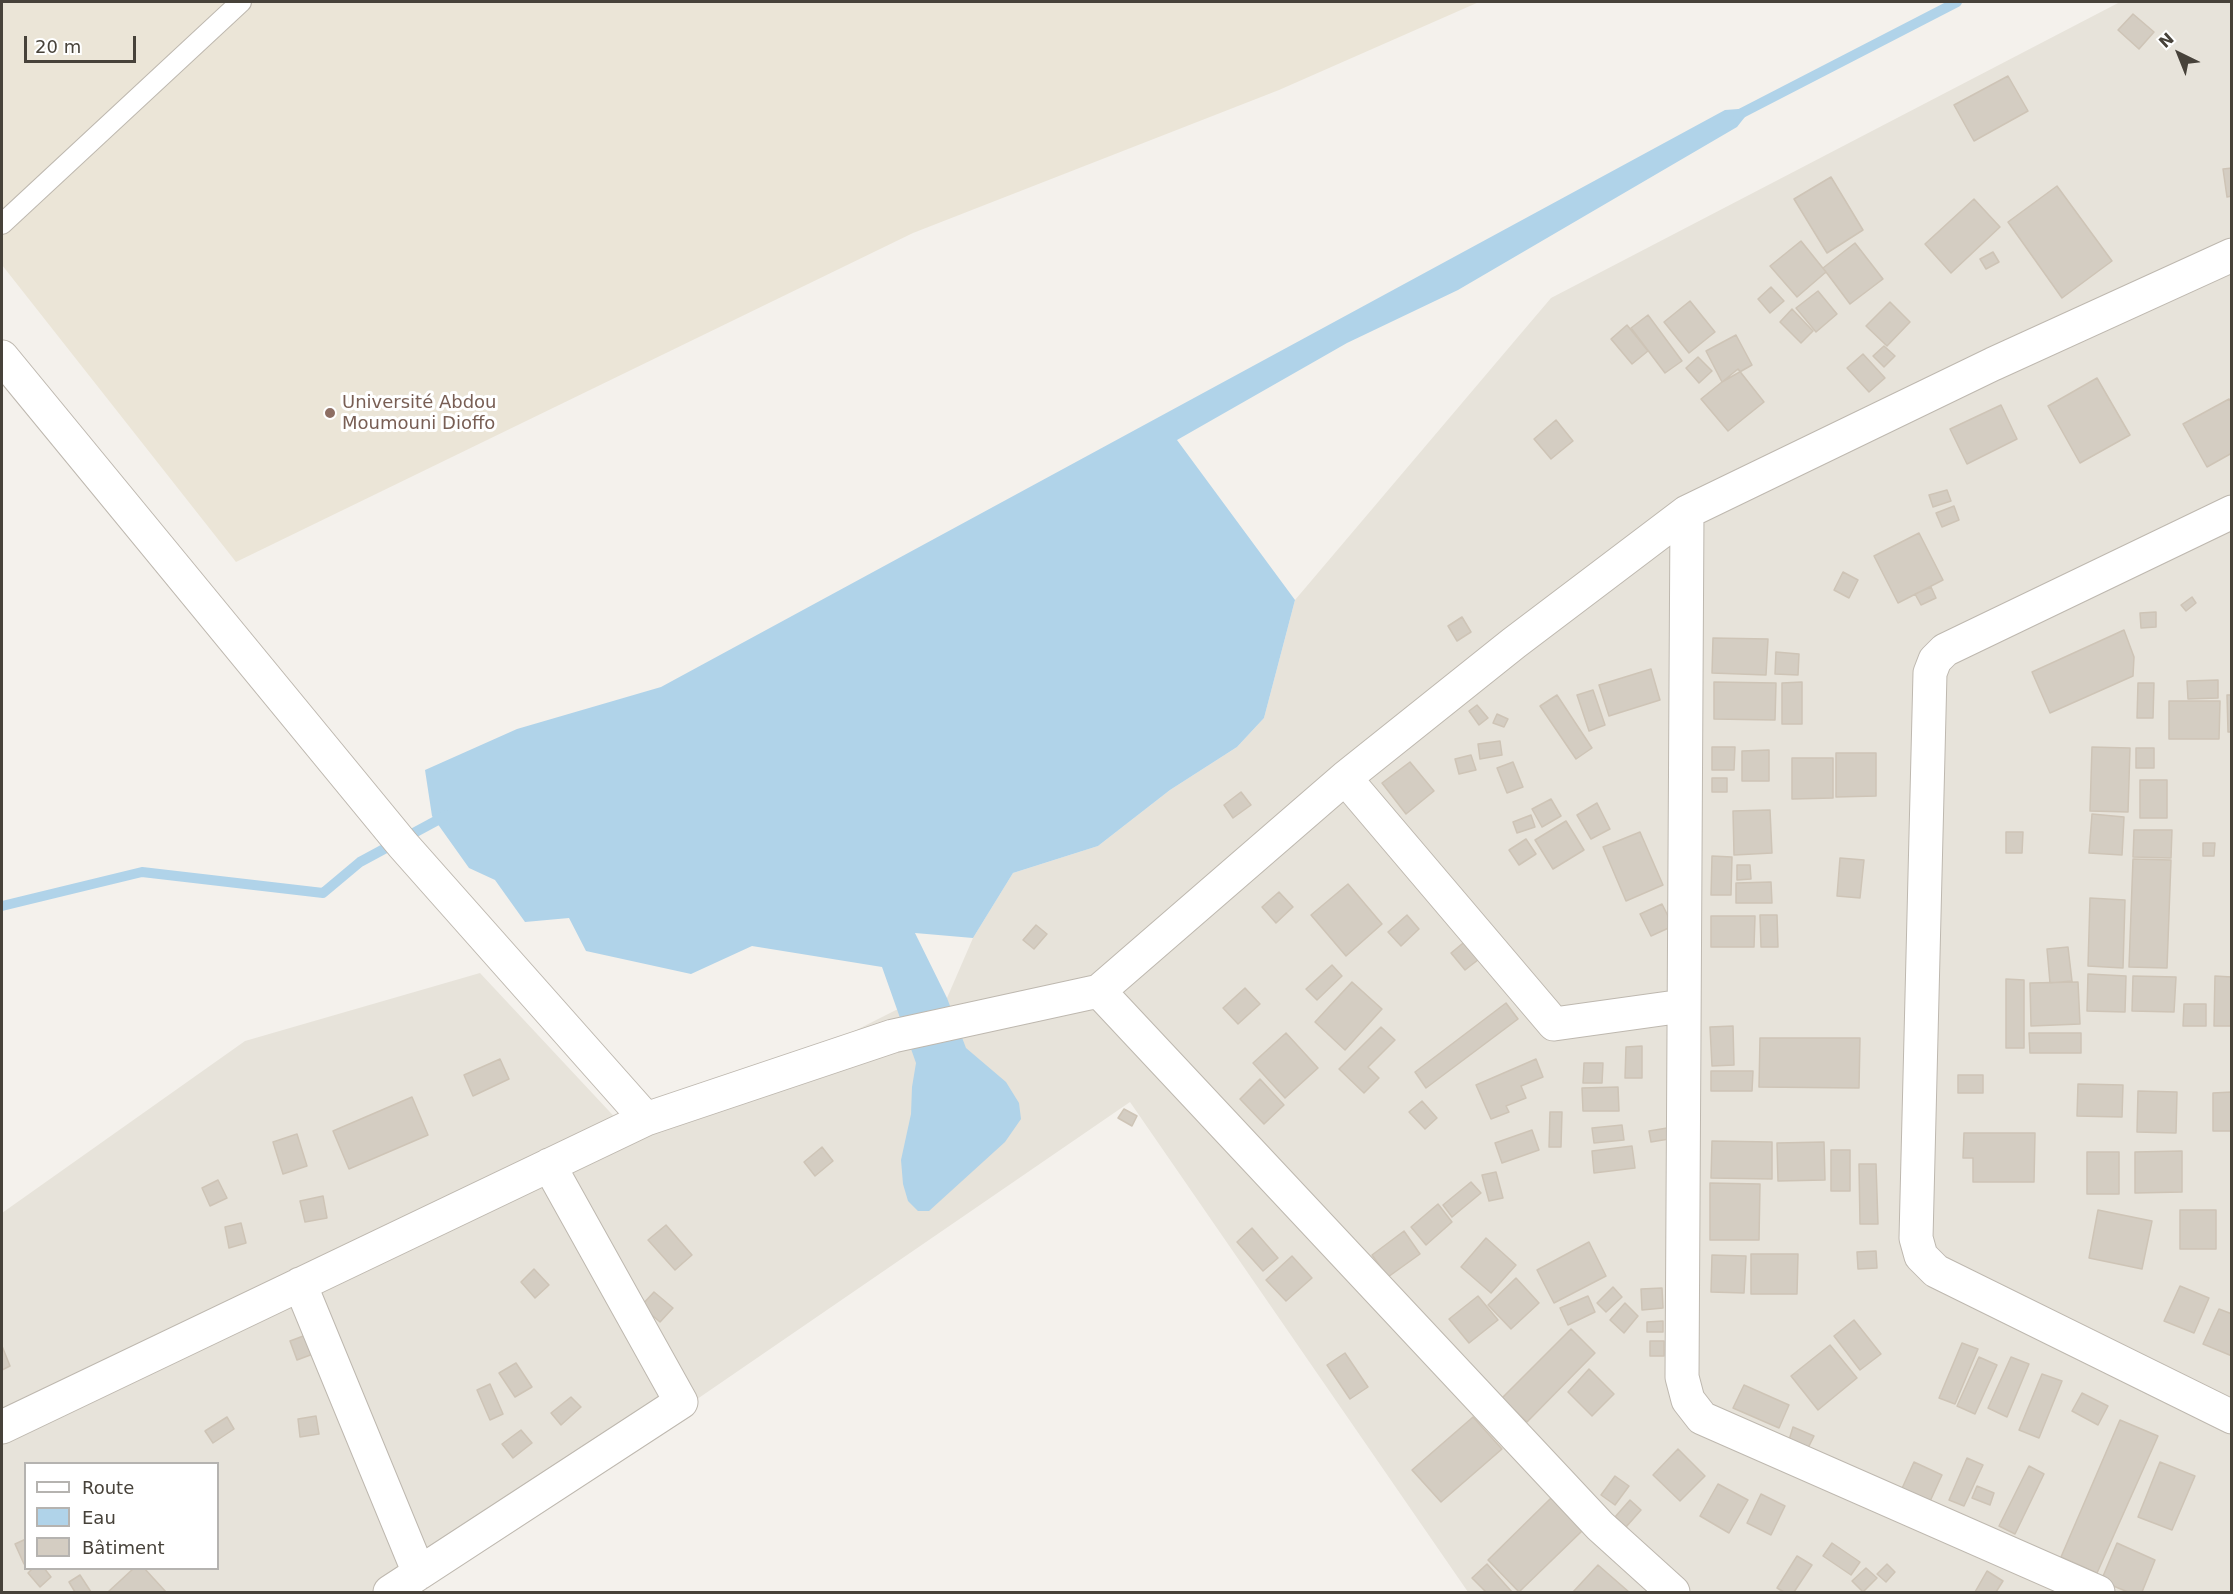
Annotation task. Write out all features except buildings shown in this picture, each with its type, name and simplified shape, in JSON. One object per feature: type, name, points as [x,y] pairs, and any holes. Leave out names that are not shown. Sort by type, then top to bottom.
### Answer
[{"type":"street","points":[[2,1426],[646,1119],[893,1036],[1099,991],[1345,778],[1514,643],[1687,512],[1993,364],[2232,255]]},
{"type":"street","points":[[2,357],[403,845],[646,1119]]},
{"type":"street","points":[[1687,512],[1682,1377],[1689,1400],[1702,1418],[2098,1593]]},
{"type":"street","points":[[2232,512],[1945,650],[1935,660],[1930,673],[1916,1238],[1921,1256],[1936,1270],[2232,1417]]},
{"type":"street","points":[[1345,778],[1554,1024],[1683,1006]]},
{"type":"street","points":[[1099,991],[1600,1526],[1673,1593]]},
{"type":"street","points":[[390,1593],[681,1402],[549,1165]]},
{"type":"street","points":[[300,1284],[419,1573]]},
{"type":"lane","points":[[2,224],[241,2]]},
{"type":"shaded area","name":"Université Abdou Moumouni Dioffo","points":[[2,2],[1479,2],[1279,90],[913,233],[236,562],[2,265]]},
{"type":"shaded area","points":[[2120,2],[2231,2],[2231,1592],[1468,1592],[1130,1102],[416,1592],[2,1592],[2,1213],[245,1041],[480,973],[637,1141],[896,1010],[947,998],[973,938],[1013,873],[1098,846],[1170,790],[1237,747],[1264,718],[1295,600],[1551,298]]},
{"type":"water","points":[[1752,108],[1737,127],[1458,290],[1347,343],[1177,440],[1295,600],[1264,718],[1237,747],[1170,790],[1098,846],[1013,873],[973,938],[915,933],[947,998],[966,1048],[1006,1082],[1019,1103],[1021,1119],[1005,1142],[929,1211],[918,1211],[908,1201],[903,1184],[901,1160],[911,1114],[916,1063],[882,967],[752,946],[691,974],[586,951],[569,918],[525,922],[495,880],[469,868],[432,816],[425,770],[517,729],[661,687],[1725,110]]},
{"type":"waterway","points":[[1738,115],[1957,2]]},
{"type":"waterway","points":[[2,906],[142,872],[323,893],[360,862],[447,815]]},
{"type":"place","name":"Université Abdou Moumouni Dioffo","points":[[330,413]]}]
